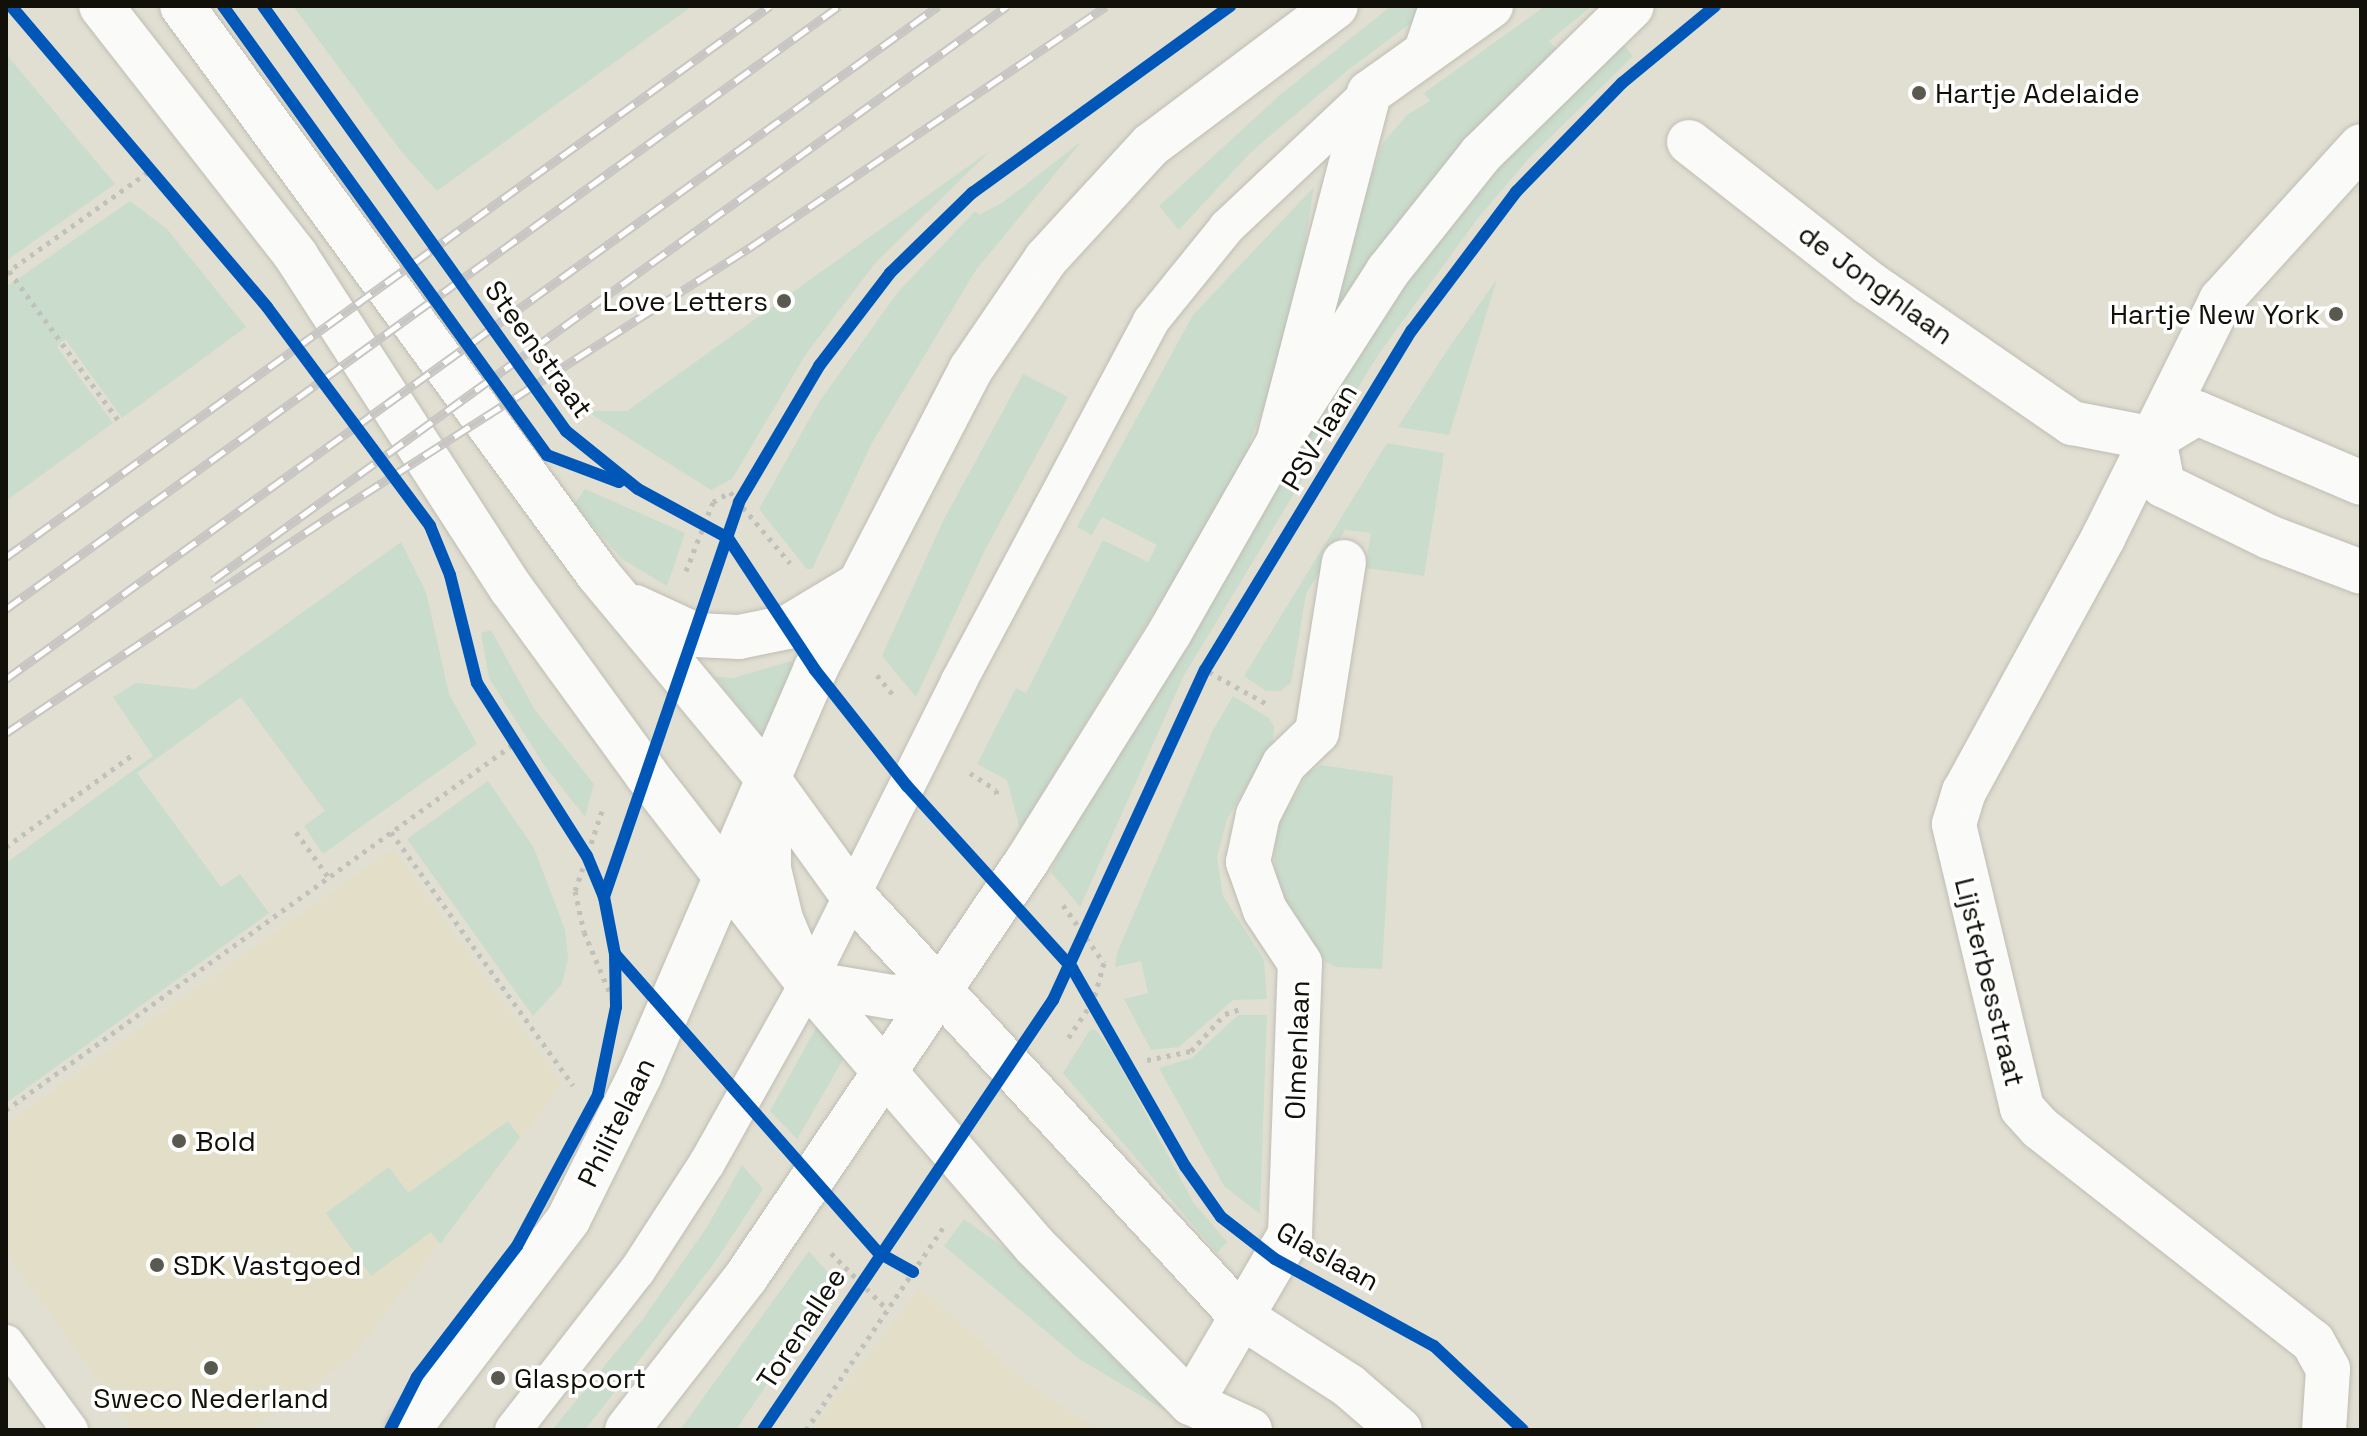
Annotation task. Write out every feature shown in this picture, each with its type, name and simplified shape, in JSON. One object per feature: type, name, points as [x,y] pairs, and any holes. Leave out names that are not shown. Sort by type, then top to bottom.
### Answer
[{"type":"street","points":[[101,6],[296,256],[511,588],[748,873],[808,983],[973,1180],[1191,1403],[1250,1430]]},
{"type":"street","points":[[182,6],[622,601],[769,780],[852,895],[1242,1317],[1349,1386],[1400,1430]]},
{"type":"street","points":[[769,780],[858,585],[971,369],[1046,259],[1151,145],[1336,6]]},
{"type":"street","points":[[1369,93],[1491,6]]},
{"type":"street","name":"PSV-laan","points":[[939,991],[1170,632],[1278,443],[1388,271],[1481,154],[1632,6]]},
{"type":"street","name":"PSV-laan","points":[[1278,443],[1369,93]]},
{"type":"street","name":"de Jonghlaan","points":[[1689,142],[1869,283],[2072,423],[2154,439]]},
{"type":"street","name":"Lijsterbesstraat","points":[[2324,1430],[2328,1369],[2313,1342],[2040,1128],[2022,1108],[1954,837],[1964,792],[2154,439],[2221,300],[2361,146]]},
{"type":"street","points":[[2361,483],[2197,413],[2154,439],[2163,485],[2269,537],[2361,572]]},
{"type":"street","name":"Olmenlaan","points":[[1191,1403],[1290,1234],[1300,963],[1265,910],[1248,862],[1258,815],[1284,764],[1317,732],[1344,562]]},
{"type":"street","points":[[622,601],[696,635],[739,637],[788,627],[858,585]]},
{"type":"street","name":"Philitelaan","points":[[408,1430],[568,1220],[640,1075],[748,873],[769,780]]},
{"type":"street","points":[[748,873],[807,871],[852,895]]},
{"type":"street","points":[[808,983],[892,997],[939,991]]},
{"type":"street","points":[[627,1430],[746,1277],[939,991]]},
{"type":"lane","points":[[1421,53],[1437,6]]},
{"type":"lane","points":[[513,1430],[679,1211],[808,983],[1151,321],[1227,227],[1369,93]]},
{"type":"lane","points":[[6,1343],[70,1430]]},
{"type":"path","points":[[143,157],[163,180]]},
{"type":"path","points":[[118,420],[8,272],[154,168]]},
{"type":"path","points":[[735,514],[746,490]]},
{"type":"path","points":[[691,518],[716,532]]},
{"type":"path","points":[[1199,683],[1213,656]]},
{"type":"path","points":[[507,731],[523,755]]},
{"type":"path","points":[[6,1110],[515,743]]},
{"type":"path","points":[[6,847],[135,753]]},
{"type":"path","points":[[296,832],[329,878]]},
{"type":"path","points":[[391,832],[575,1087]]},
{"type":"path","points":[[579,843],[598,884]]},
{"type":"path","points":[[587,856],[575,891],[584,932],[616,1007]]},
{"type":"path","points":[[1076,956],[1092,919]]},
{"type":"path","points":[[615,968],[616,1007]]},
{"type":"path","points":[[1079,979],[1100,1013]]},
{"type":"path","points":[[1147,1060],[1191,1051],[1225,1014],[1247,1006],[1299,1010]]},
{"type":"path","points":[[806,1430],[908,1269]]},
{"type":"shaded area","name":"Bold","points":[[393,849],[562,1085],[350,1359],[251,1430],[134,1430],[6,1252],[6,1124]]},
{"type":"shaded area","points":[[920,1288],[1028,1384],[1097,1430],[812,1430]]},
{"type":"green space","points":[[293,6],[692,6],[437,191],[401,151]]},
{"type":"green space","points":[[1391,6],[1434,6],[1348,70],[1250,153],[1179,230],[1159,206],[1281,94]]},
{"type":"green space","points":[[1545,6],[1592,6],[1549,41],[1558,51],[1339,315],[1337,276],[1383,143],[1407,115],[1430,101],[1424,93]]},
{"type":"green space","points":[[1618,37],[1633,56],[1529,158],[1478,218],[1378,355],[1183,677],[1080,907],[1051,872],[1083,802],[1376,311],[1455,206]]},
{"type":"green space","points":[[6,54],[115,184],[6,261]]},
{"type":"green space","points":[[1082,141],[976,270],[872,443],[812,569],[807,569],[759,509],[819,402],[898,292],[975,211],[979,215],[1002,203]]},
{"type":"green space","points":[[991,150],[876,262],[806,354],[732,479],[711,490],[586,411],[627,411]]},
{"type":"green space","points":[[1314,187],[1288,349],[1250,441],[1252,453],[1020,829],[1007,780],[977,764],[1016,688],[1026,693],[1103,540],[1148,562],[1157,545],[1102,517],[1092,535],[1077,527],[1193,315]]},
{"type":"green space","points":[[130,201],[167,229],[246,327],[122,418],[66,340],[61,342],[57,347],[113,423],[6,501],[6,287]]},
{"type":"green space","points":[[1497,279],[1449,435],[1398,427],[1446,352]]},
{"type":"green space","points":[[1023,374],[1068,397],[985,550],[916,697],[882,656],[943,521]]},
{"type":"green space","points":[[1387,443],[1444,453],[1424,576],[1365,568],[1371,533],[1345,530],[1306,594],[1291,683],[1280,691],[1266,691],[1244,676]]},
{"type":"green space","points":[[585,489],[685,533],[667,586],[622,559],[574,504]]},
{"type":"green space","points":[[401,542],[426,592],[449,694],[477,744],[323,854],[304,826],[325,811],[241,697],[137,773],[221,887],[240,874],[269,913],[6,1103],[6,863],[153,756],[113,697],[136,683],[195,689]]},
{"type":"green space","points":[[491,630],[535,710],[594,784],[585,817],[544,765],[489,678],[481,633]]},
{"type":"green space","points":[[791,661],[800,672],[769,744],[715,677],[733,678]]},
{"type":"green space","points":[[1233,696],[1269,718],[1274,727],[1273,741],[1227,819],[1217,857],[1223,896],[1264,960],[1267,999],[1233,1000],[1179,1047],[1151,1050],[1124,999],[1148,993],[1141,961],[1115,967],[1117,953],[1213,730]]},
{"type":"green space","points":[[1321,765],[1393,776],[1382,969],[1336,967],[1324,961],[1286,910],[1277,886],[1274,853],[1280,821],[1308,773]]},
{"type":"green space","points":[[488,781],[534,848],[565,930],[568,959],[562,984],[533,1016],[407,839]]},
{"type":"green space","points":[[1238,1015],[1267,1015],[1260,1214],[1224,1186],[1159,1068],[1192,1058]]},
{"type":"green space","points":[[830,1026],[848,1051],[797,1139],[770,1111],[816,1028]]},
{"type":"green space","points":[[1090,1030],[1096,1030],[1112,1051],[1193,1202],[1227,1242],[1217,1253],[1063,1073]]},
{"type":"green space","points":[[508,1121],[520,1137],[440,1244],[431,1232],[371,1276],[326,1213],[389,1167],[408,1193]]},
{"type":"green space","points":[[742,1165],[763,1189],[715,1262],[585,1430],[552,1430],[643,1319],[707,1227]]},
{"type":"green space","points":[[964,1219],[1018,1258],[1170,1413],[1079,1359],[944,1246]]},
{"type":"green space","points":[[809,1251],[836,1282],[736,1430],[680,1430]]},
{"type":"railway","points":[[6,557],[770,6]]},
{"type":"railway","points":[[6,609],[839,6]]},
{"type":"railway","points":[[6,679],[938,6]]},
{"type":"railway","points":[[213,580],[1007,6]]},
{"type":"railway","points":[[6,733],[333,514],[749,248],[1106,6]]},
{"type":"cycle path","points":[[11,6],[267,307],[430,526],[450,575],[477,683],[587,856],[604,897],[615,954],[616,1007],[598,1095],[517,1246],[417,1377],[390,1430]]},
{"type":"cycle path","points":[[223,6],[547,455],[619,482]]},
{"type":"cycle path","name":"Steenstraat","points":[[263,6],[566,431],[638,489],[728,538],[815,670],[907,786],[1072,968],[1185,1166],[1221,1217],[1275,1259],[1434,1346],[1523,1430]]},
{"type":"cycle path","points":[[604,897],[739,502],[819,366],[890,273],[972,193],[1230,6]]},
{"type":"cycle path","name":"Torenallee","points":[[763,1430],[1053,1000],[1205,670],[1412,330],[1516,192],[1622,83],[1715,6]]},
{"type":"cycle path","points":[[615,954],[879,1253],[913,1272]]},
{"type":"place","name":"Hartje Adelaide","points":[[1919,93]]},
{"type":"place","name":"Love Letters","points":[[784,301]]},
{"type":"place","name":"Hartje New York","points":[[2336,314]]},
{"type":"place","name":"Bold","points":[[179,1141]]},
{"type":"place","name":"SDK Vastgoed","points":[[157,1265]]},
{"type":"place","name":"Sweco Nederland","points":[[211,1368]]},
{"type":"place","name":"Glaspoort","points":[[498,1378]]}]
